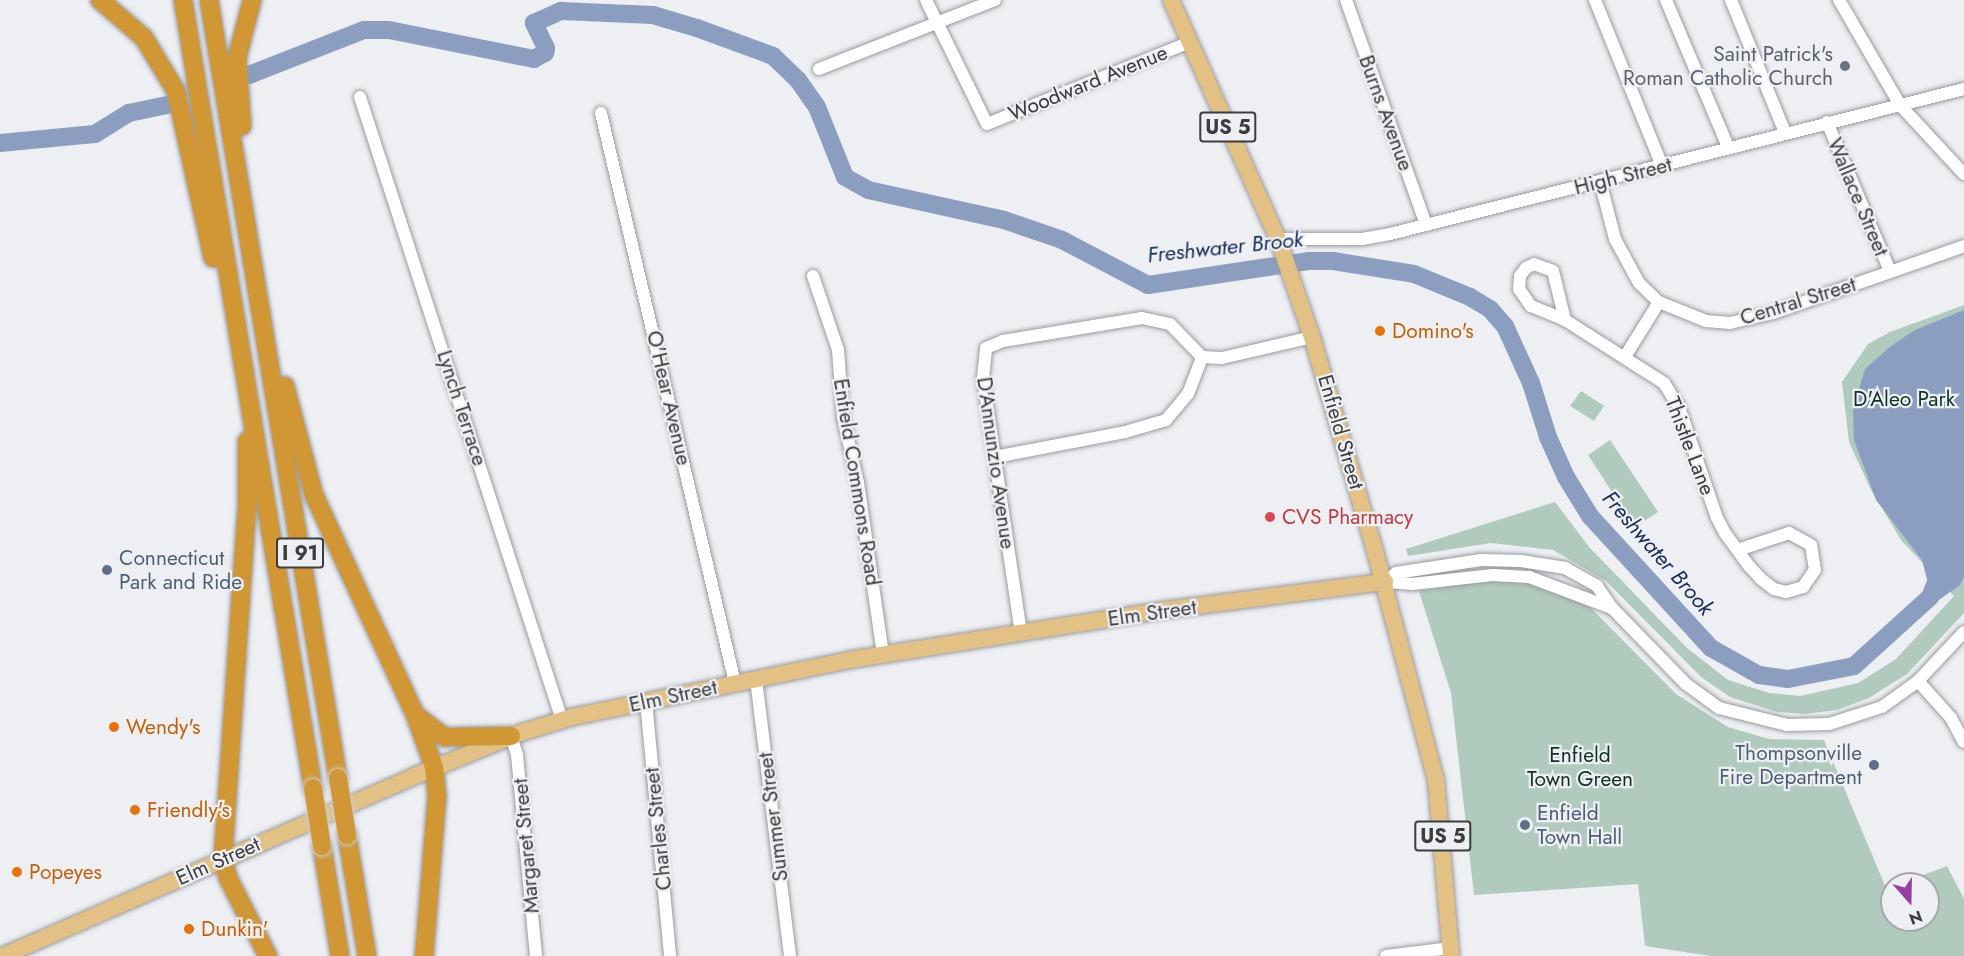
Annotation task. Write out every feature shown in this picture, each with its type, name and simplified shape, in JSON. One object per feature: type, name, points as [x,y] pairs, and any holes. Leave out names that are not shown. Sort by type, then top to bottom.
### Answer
[{"type":"highway","points":[[100,0],[144,38],[176,91],[217,276],[234,310]]},
{"type":"highway","name":"I 91","points":[[183,0],[340,956]]},
{"type":"highway","name":"I 91","points":[[209,0],[367,956]]},
{"type":"highway","points":[[236,164],[242,132],[238,46],[252,0]]},
{"type":"highway","points":[[264,328],[278,358],[297,442],[314,495],[414,712],[434,767],[437,791],[424,956]]},
{"type":"highway","points":[[252,420],[246,449],[247,506],[223,858],[228,878],[267,956]]},
{"type":"highway","points":[[414,712],[430,729],[446,737],[511,736]]},
{"type":"main road","name":"Enfield Street","points":[[1171,0],[1278,238],[1312,337],[1385,582],[1436,780],[1450,952]]},
{"type":"main road","name":"Elm Street","points":[[3,956],[434,767],[511,736],[562,720],[646,701],[883,655],[1021,633],[1385,582]]},
{"type":"street","points":[[926,0],[938,24]]},
{"type":"street","points":[[819,69],[995,0]]},
{"type":"street","name":"Burns Avenue","points":[[1346,0],[1426,225]]},
{"type":"street","points":[[1594,0],[1662,166]]},
{"type":"street","points":[[1666,0],[1728,147]]},
{"type":"street","points":[[1731,0],[1785,132]]},
{"type":"street","points":[[1839,0],[1900,105],[1964,174]]},
{"type":"street","name":"Woodward Avenue","points":[[938,24],[987,124],[1190,42]]},
{"type":"street","name":"High Street","points":[[1278,238],[1362,239],[1600,182],[1785,132],[1964,89]]},
{"type":"street","name":"Lynch Terrace","points":[[360,97],[562,720]]},
{"type":"street","name":"O'Hear Avenue","points":[[601,113],[735,683]]},
{"type":"street","name":"Wallace Street","points":[[1827,122],[1890,272]]},
{"type":"street","name":"Central Street","points":[[1600,182],[1623,257],[1639,283],[1659,302],[1692,317],[1730,322],[1773,313],[1964,246]]},
{"type":"street","name":"Thistle Lane","points":[[1565,320],[1553,271],[1534,264],[1526,268],[1518,284],[1525,299],[1540,311],[1565,320],[1626,355],[1671,392],[1717,518],[1738,550],[1768,586],[1780,592],[1803,586],[1815,570],[1811,545],[1789,533],[1738,550]]},
{"type":"street","name":"Enfield Commons Road","points":[[813,276],[838,350],[843,417],[859,493],[883,655]]},
{"type":"street","points":[[1626,355],[1659,302]]},
{"type":"street","name":"D'Annunzio Avenue","points":[[1021,633],[982,362],[986,348],[993,344],[1142,318],[1170,324],[1202,357]]},
{"type":"street","points":[[995,457],[1125,432],[1166,420],[1188,394],[1202,357],[1222,358],[1312,337]]},
{"type":"street","points":[[1385,582],[1396,573],[1481,561],[1521,561],[1577,573],[1597,586],[1612,608],[1686,684],[1719,708],[1764,722],[1810,726],[1847,720],[1882,706],[1918,681],[1964,632]]},
{"type":"street","points":[[1385,582],[1412,585],[1492,574],[1529,577],[1612,608]]},
{"type":"street","name":"Summer Street","points":[[756,679],[790,956]]},
{"type":"street","points":[[1918,681],[1951,718],[1964,742]]},
{"type":"street","name":"Charles Street","points":[[646,701],[670,956]]},
{"type":"street","name":"Margaret Street","points":[[511,736],[517,754],[536,956]]},
{"type":"street","points":[[1386,956],[1450,952]]},
{"type":"green space","name":"D'Aleo Park","points":[[1964,305],[1964,613],[1907,674],[1869,698],[1837,710],[1805,714],[1777,712],[1730,697],[1701,677],[1606,581],[1553,550],[1491,543],[1408,556],[1406,549],[1555,502],[1590,548],[1687,648],[1728,680],[1769,693],[1800,696],[1858,683],[1896,659],[1954,596],[1901,540],[1870,488],[1849,442],[1842,382],[1868,344],[1890,332]]},
{"type":"green space","points":[[1581,391],[1604,406],[1594,421],[1570,406]]},
{"type":"green space","points":[[1610,440],[1658,512],[1635,527],[1588,455]]},
{"type":"green space","name":"Enfield Town Green","points":[[1488,579],[1542,585],[1590,607],[1676,694],[1728,727],[1769,739],[1824,740],[1880,874],[1880,932],[1940,932],[1940,872],[1931,872],[1947,866],[1964,899],[1964,956],[1711,956],[1645,946],[1638,884],[1474,895],[1451,693],[1419,591]]},
{"type":"water","points":[[1964,310],[1964,577],[1960,585],[1936,602],[1924,591],[1928,583],[1922,560],[1876,500],[1854,440],[1853,409],[1865,369],[1891,346],[1915,330]]},
{"type":"waterway","name":"Freshwater Brook","points":[[249,75],[364,30],[389,30],[534,59],[545,53],[546,48],[534,23],[561,11],[653,15],[697,28],[773,56],[798,80],[817,107],[845,177],[868,190],[1004,220],[1062,240],[1148,285],[1308,261],[1333,261],[1414,274],[1470,297],[1490,309],[1505,326],[1531,383],[1548,437],[1566,477],[1590,516],[1711,648],[1759,675],[1788,679],[1854,666],[1930,597],[1939,575]]},
{"type":"waterway","name":"Freshwater Brook","points":[[0,143],[95,134],[129,113],[168,105]]},
{"type":"place","name":"Saint Patrick's Roman Catholic Church","points":[[1845,66]]},
{"type":"place","name":"Domino's","points":[[1380,331]]},
{"type":"place","name":"CVS Pharmacy","points":[[1270,517]]},
{"type":"place","name":"Connecticut Park and Ride","points":[[107,570]]},
{"type":"place","name":"Wendy's","points":[[114,727]]},
{"type":"place","name":"Thompsonville Fire Department","points":[[1874,765]]},
{"type":"place","name":"Friendly's","points":[[135,810]]},
{"type":"place","name":"Enfield Town Hall","points":[[1525,825]]},
{"type":"place","name":"Popeyes","points":[[17,872]]},
{"type":"place","name":"Dunkin'","points":[[189,929]]}]
